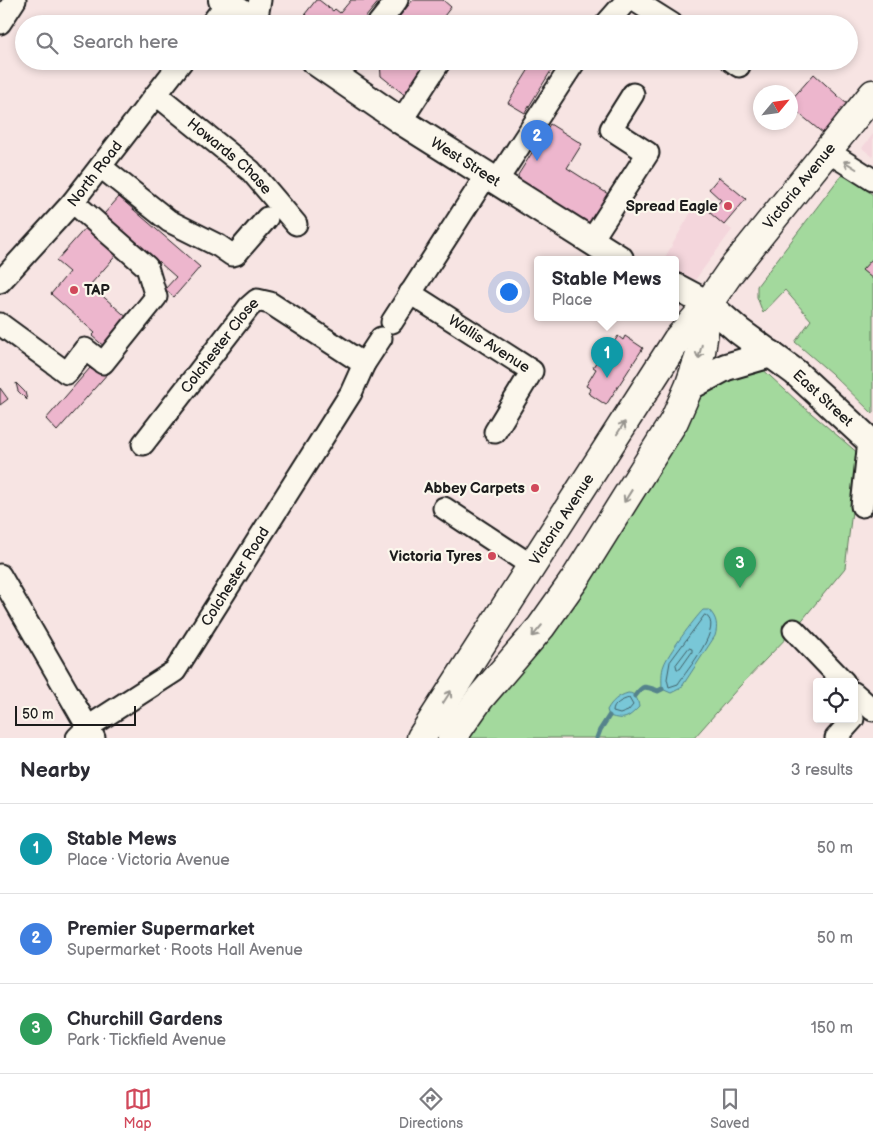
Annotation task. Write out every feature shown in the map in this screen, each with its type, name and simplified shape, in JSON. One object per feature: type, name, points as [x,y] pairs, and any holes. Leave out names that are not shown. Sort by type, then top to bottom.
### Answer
[{"type":"highway","name":"Victoria Avenue","points":[[421,738],[677,340],[708,304],[726,278],[873,94]]},
{"type":"highway","name":"Victoria Avenue","points":[[452,738],[480,698],[541,627],[575,580],[674,421],[689,387],[701,352],[708,304]]},
{"type":"main road","points":[[224,2],[258,15]]},
{"type":"main road","name":"West Street","points":[[342,70],[401,121],[615,256]]},
{"type":"main road","points":[[679,289],[708,304]]},
{"type":"main road","name":"East Street","points":[[708,304],[739,331],[815,388],[871,442]]},
{"type":"main road","points":[[689,387],[726,367],[771,354]]},
{"type":"street","points":[[0,23],[15,0]]},
{"type":"street","points":[[385,15],[397,0]]},
{"type":"street","points":[[614,15],[627,0]]},
{"type":"street","points":[[634,0],[658,15]]},
{"type":"street","points":[[216,15],[224,2]]},
{"type":"street","name":"North Road","points":[[0,282],[72,203],[175,70]]},
{"type":"street","points":[[401,121],[434,70]]},
{"type":"street","points":[[364,364],[410,294],[569,70]]},
{"type":"street","points":[[591,241],[648,153],[611,129],[633,94]]},
{"type":"street","name":"Howards Chase","points":[[157,95],[251,171],[296,224]]},
{"type":"street","points":[[828,151],[873,180]]},
{"type":"street","points":[[100,167],[169,220],[219,246],[232,255],[236,254],[267,218]]},
{"type":"street","points":[[0,324],[67,373],[85,349],[103,363],[156,297],[147,267],[72,203]]},
{"type":"street","name":"Wallis Avenue","points":[[410,294],[532,371],[495,432]]},
{"type":"street","name":"Colchester Close","points":[[143,444],[249,307],[257,300],[270,303],[364,364]]},
{"type":"street","name":"Colchester Road","points":[[86,734],[175,671],[351,393],[364,364]]},
{"type":"street","points":[[862,506],[871,442]]},
{"type":"street","points":[[444,508],[532,566]]},
{"type":"street","points":[[0,575],[86,734]]},
{"type":"street","points":[[794,630],[840,678]]},
{"type":"street","points":[[836,738],[860,709]]},
{"type":"shaded area","points":[[873,134],[873,157],[862,148]]},
{"type":"shaded area","points":[[697,202],[732,230],[695,280],[679,272],[679,256],[666,256]]},
{"type":"green space","points":[[844,175],[873,195],[873,414],[831,373],[795,342],[811,320],[785,290],[763,313],[757,297],[757,286],[840,177]]},
{"type":"green space","points":[[756,363],[859,454],[845,568],[794,630],[739,687],[694,738],[457,738],[689,387]]},
{"type":"water","points":[[703,610],[709,610],[715,619],[717,625],[715,636],[681,688],[671,693],[662,689],[662,671],[666,660]]},
{"type":"water","points":[[628,693],[635,696],[639,707],[626,718],[609,716],[607,710],[611,704],[618,697]]},
{"type":"building","points":[[316,0],[319,0],[333,11],[335,9],[340,13],[351,0],[380,0],[368,15],[305,14]]},
{"type":"building","points":[[413,0],[443,0],[451,7],[445,15],[400,15]]},
{"type":"building","points":[[381,70],[429,70],[438,77],[416,104],[381,76]]},
{"type":"building","points":[[528,70],[551,70],[525,113],[508,103]]},
{"type":"building","points":[[814,74],[848,105],[824,134],[798,113],[798,92]]},
{"type":"building","points":[[550,124],[582,144],[567,168],[616,199],[596,231],[519,181],[518,175]]},
{"type":"building","name":"Spread Eagle","points":[[719,177],[746,199],[724,225],[710,213],[721,200],[709,189]]},
{"type":"building","points":[[119,197],[200,267],[174,297],[165,289],[176,277],[104,214]]},
{"type":"building","name":"TAP","points":[[88,225],[119,252],[90,285],[130,320],[106,348],[92,336],[95,333],[51,294],[69,272],[56,261]]},
{"type":"building","points":[[873,258],[873,279],[862,270]]},
{"type":"building","points":[[618,336],[623,340],[625,336],[643,348],[606,405],[588,393],[591,389],[586,386],[596,369],[593,367],[601,355],[604,357]]},
{"type":"building","points":[[98,363],[109,372],[57,431],[46,419],[90,368],[92,370]]},
{"type":"building","points":[[16,383],[25,392],[27,400],[18,391]]},
{"type":"building","points":[[0,388],[8,399],[0,405]]},
{"type":"waterway","points":[[635,696],[645,687],[658,691],[662,689]]},
{"type":"waterway","points":[[597,738],[609,716]]},
{"type":"place","name":"Premier Supermarket","points":[[537,161]]},
{"type":"place","name":"Spread Eagle","points":[[728,206]]},
{"type":"place","name":"TAP","points":[[74,290]]},
{"type":"place","name":"Stable Mews","points":[[607,378]]},
{"type":"place","name":"Abbey Carpets","points":[[535,488]]},
{"type":"place","name":"Victoria Tyres","points":[[492,556]]},
{"type":"place","name":"Churchill Gardens","points":[[740,588]]}]
